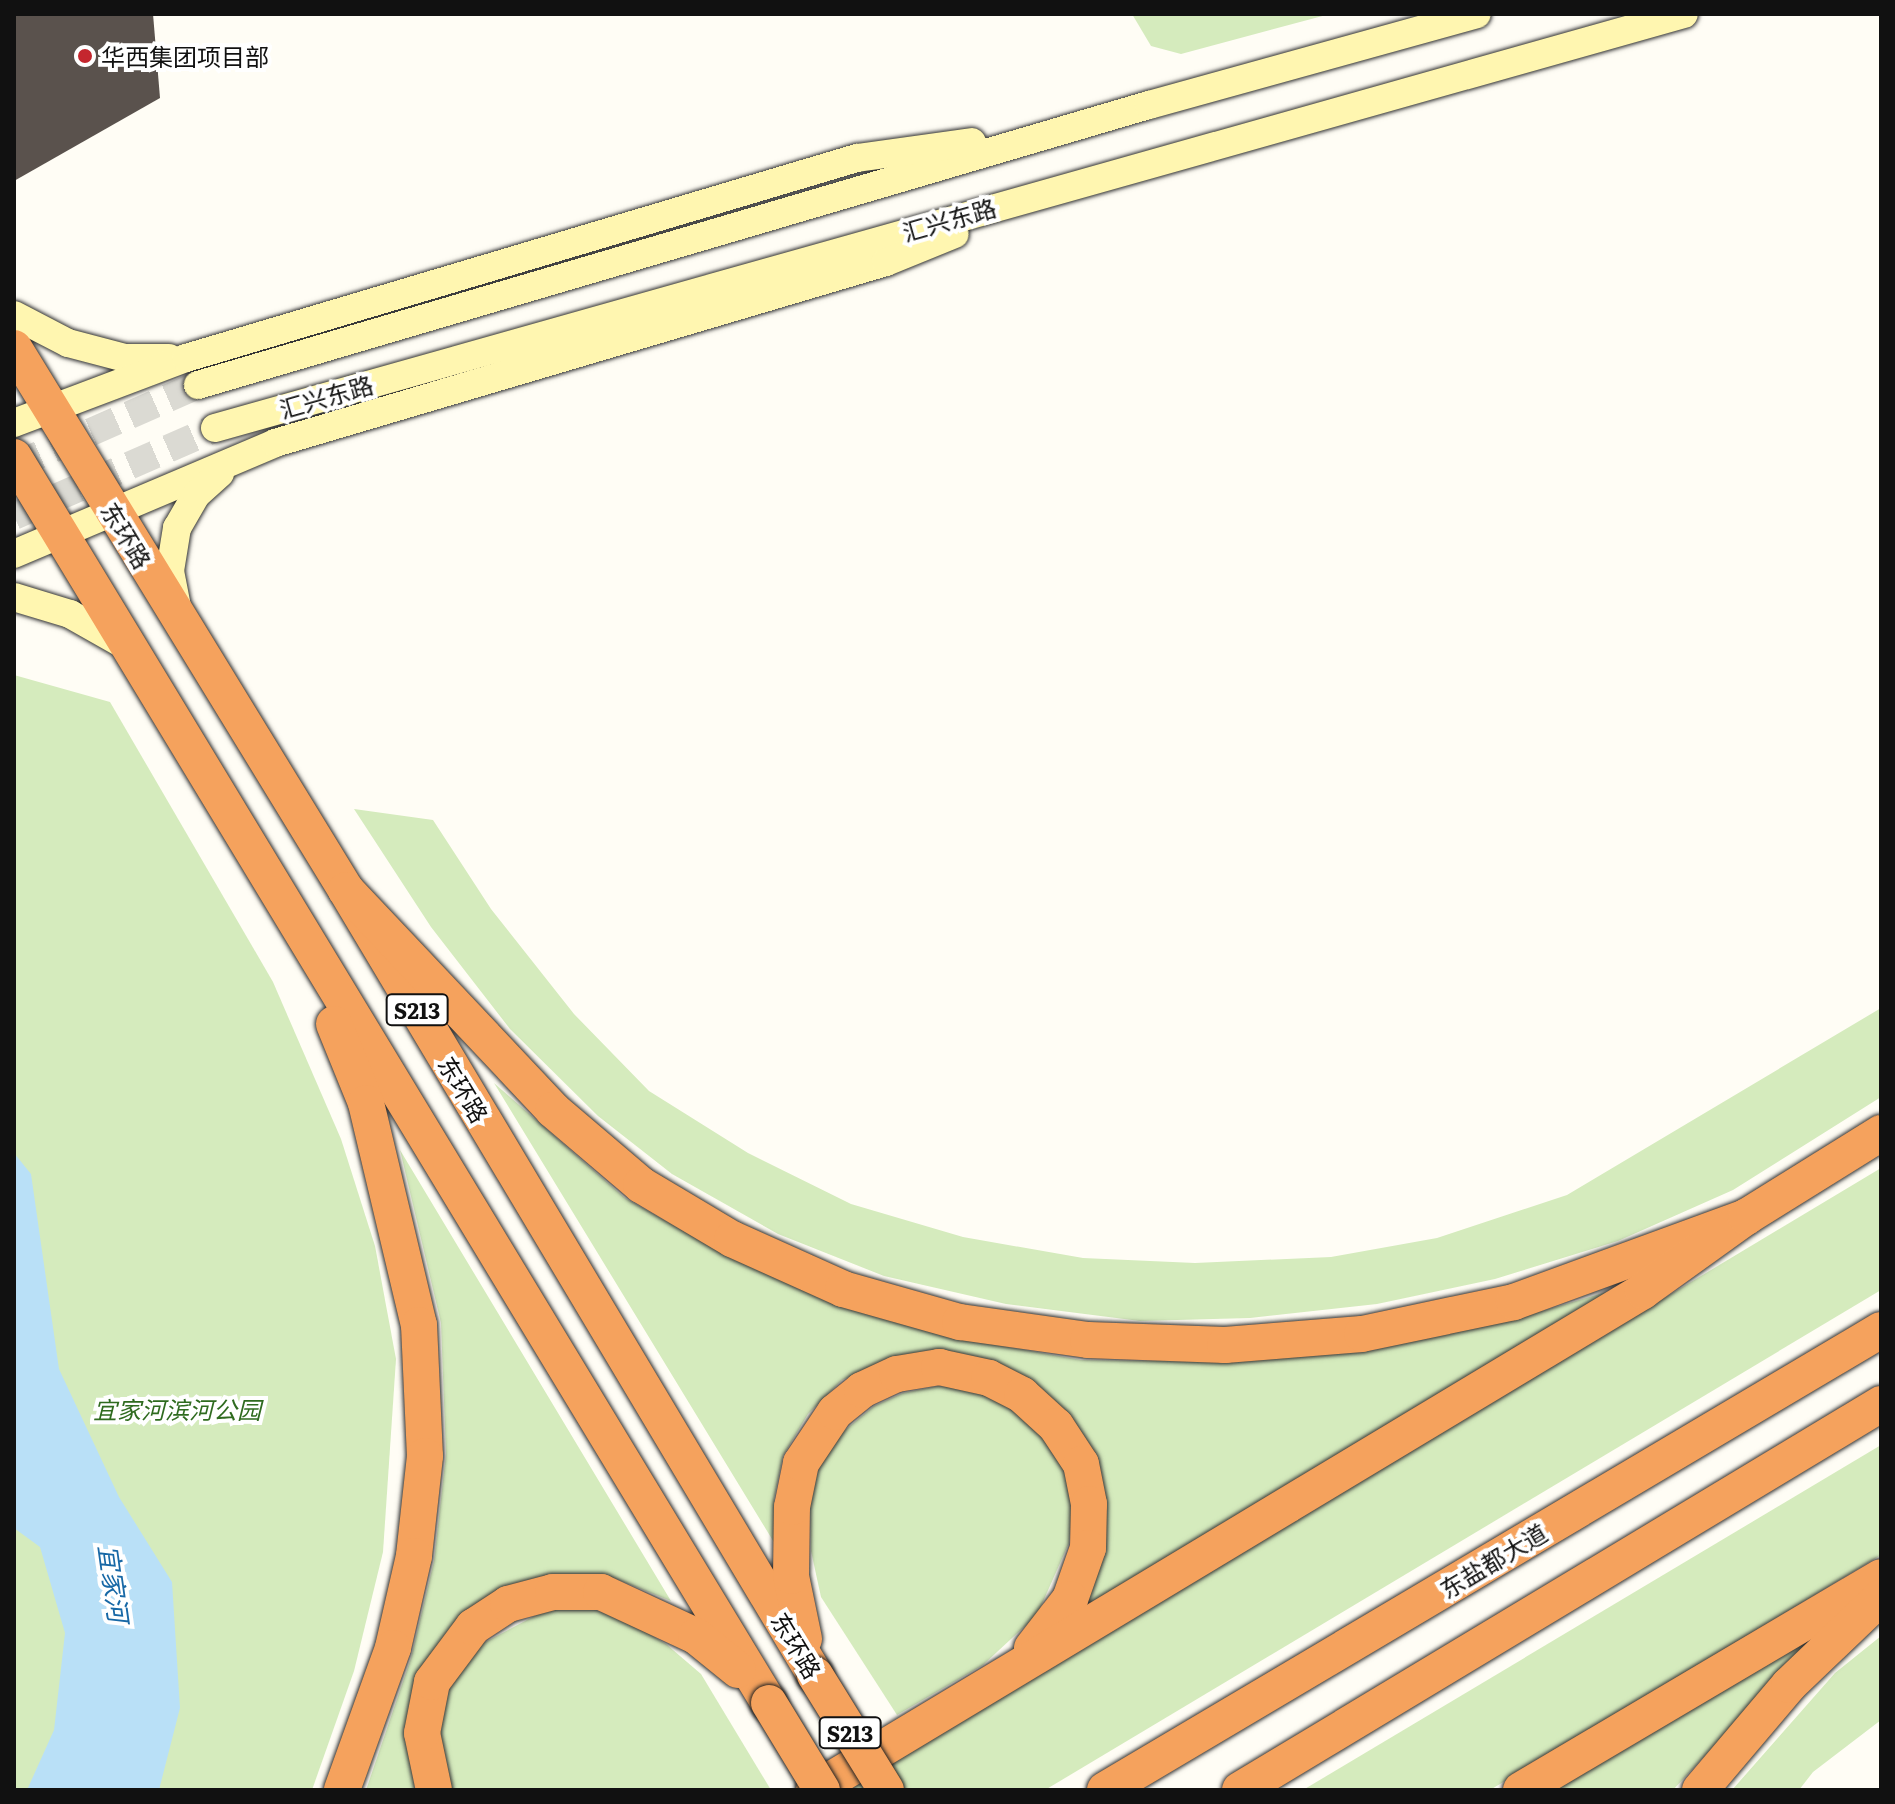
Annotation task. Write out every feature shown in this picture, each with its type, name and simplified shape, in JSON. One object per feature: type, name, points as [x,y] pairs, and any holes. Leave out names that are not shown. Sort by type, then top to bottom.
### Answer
[{"type":"highway","name":"东环路","points":[[14,348],[346,890],[626,1363],[886,1790]]},
{"type":"highway","name":"S213","points":[[14,457],[578,1393],[822,1790]]},
{"type":"highway","points":[[346,890],[553,1110],[641,1185],[732,1239],[843,1289],[960,1322],[1088,1340],[1210,1345],[1362,1334],[1514,1302],[1746,1217]]},
{"type":"highway","points":[[295,926],[366,1103],[419,1325],[425,1456],[414,1556],[393,1648],[342,1790]]},
{"type":"highway","points":[[814,1790],[1643,1291],[1746,1217],[1881,1133]]},
{"type":"highway","name":"东盐都大道","points":[[1105,1790],[1881,1330]]},
{"type":"highway","points":[[578,1393],[626,1363]]},
{"type":"highway","points":[[815,1675],[791,1576],[792,1507],[801,1463],[835,1412],[862,1390],[897,1374],[939,1367],[989,1378],[1022,1395],[1045,1415],[1081,1464],[1089,1504],[1088,1548],[1070,1599],[1045,1636],[1000,1677]]},
{"type":"highway","points":[[1240,1790],[1881,1404]]},
{"type":"highway","points":[[1521,1790],[1881,1577]]},
{"type":"highway","points":[[434,1790],[422,1733],[432,1682],[473,1627],[508,1604],[553,1592],[601,1592],[642,1608],[696,1636],[769,1703]]},
{"type":"highway","points":[[1700,1790],[1789,1685],[1881,1597]]},
{"type":"main road","name":"汇兴东路","points":[[198,385],[1068,128],[1477,14]]},
{"type":"main road","name":"汇兴东路","points":[[215,428],[1684,14]]},
{"type":"main road","points":[[14,423],[186,358],[857,158],[1068,128]]},
{"type":"main road","points":[[14,554],[275,443],[886,262],[1080,182]]},
{"type":"main road","points":[[14,315],[68,343],[125,358],[186,358]]},
{"type":"main road","points":[[181,623],[170,571],[177,528],[197,494],[231,462]]},
{"type":"main road","points":[[14,597],[70,614],[130,648]]},
{"type":"green space","points":[[1132,14],[1330,14],[1181,54],[1151,46]]},
{"type":"green space","name":"宜家河滨河公园","points":[[14,675],[110,702],[273,982],[341,1139],[375,1246],[396,1359],[383,1552],[354,1671],[312,1790],[14,1790]]},
{"type":"green space","points":[[354,809],[433,820],[491,909],[574,1014],[649,1091],[748,1153],[851,1204],[963,1237],[1083,1258],[1195,1263],[1331,1257],[1437,1238],[1567,1195],[1881,1008],[1881,1097],[1733,1190],[1618,1241],[1495,1279],[1377,1304],[1250,1318],[1140,1321],[1006,1304],[884,1276],[778,1234],[672,1174],[598,1116],[510,1029],[431,927]]},
{"type":"green space","points":[[494,1083],[625,1198],[724,1254],[953,1337],[1081,1360],[1229,1362],[1364,1352],[1518,1318],[1627,1286],[1078,1615],[1104,1557],[1105,1500],[1067,1419],[890,1359],[842,1380],[808,1414],[783,1456],[774,1499],[775,1544]]},
{"type":"green space","points":[[400,1150],[671,1601],[611,1577],[568,1574],[487,1596],[450,1627],[430,1661],[407,1738],[415,1790],[366,1790],[411,1658],[434,1561],[446,1454],[441,1323]]},
{"type":"green space","points":[[1881,1168],[1881,1290],[1045,1790],[844,1790]]},
{"type":"green space","points":[[938,1386],[977,1390],[1014,1408],[1040,1435],[1064,1466],[1073,1505],[1069,1543],[1037,1615],[983,1665],[897,1715],[821,1597],[811,1551],[810,1499],[822,1458],[844,1431],[874,1406],[903,1393]]},
{"type":"green space","points":[[1881,1445],[1881,1555],[1490,1790],[1303,1790]]},
{"type":"green space","points":[[585,1607],[624,1619],[666,1644],[701,1674],[771,1790],[450,1790],[440,1751],[441,1717],[452,1681],[476,1647],[546,1610]]},
{"type":"green space","points":[[1828,1623],[1673,1790],[1549,1790]]},
{"type":"green space","points":[[1881,1636],[1881,1720],[1813,1772],[1799,1790],[1732,1790],[1835,1673]]},
{"type":"water","name":"宜家河","points":[[14,1153],[31,1174],[59,1369],[119,1497],[172,1582],[180,1708],[159,1790],[27,1790],[54,1730],[65,1633],[40,1547],[14,1528]]},
{"type":"building","name":"华西集团项目部","points":[[14,14],[153,14],[160,98],[14,181]]},
{"type":"tunnel","points":[[14,466],[198,385]]},
{"type":"tunnel","points":[[14,516],[215,428]]},
{"type":"place","name":"华西集团项目部","points":[[85,56]]}]
